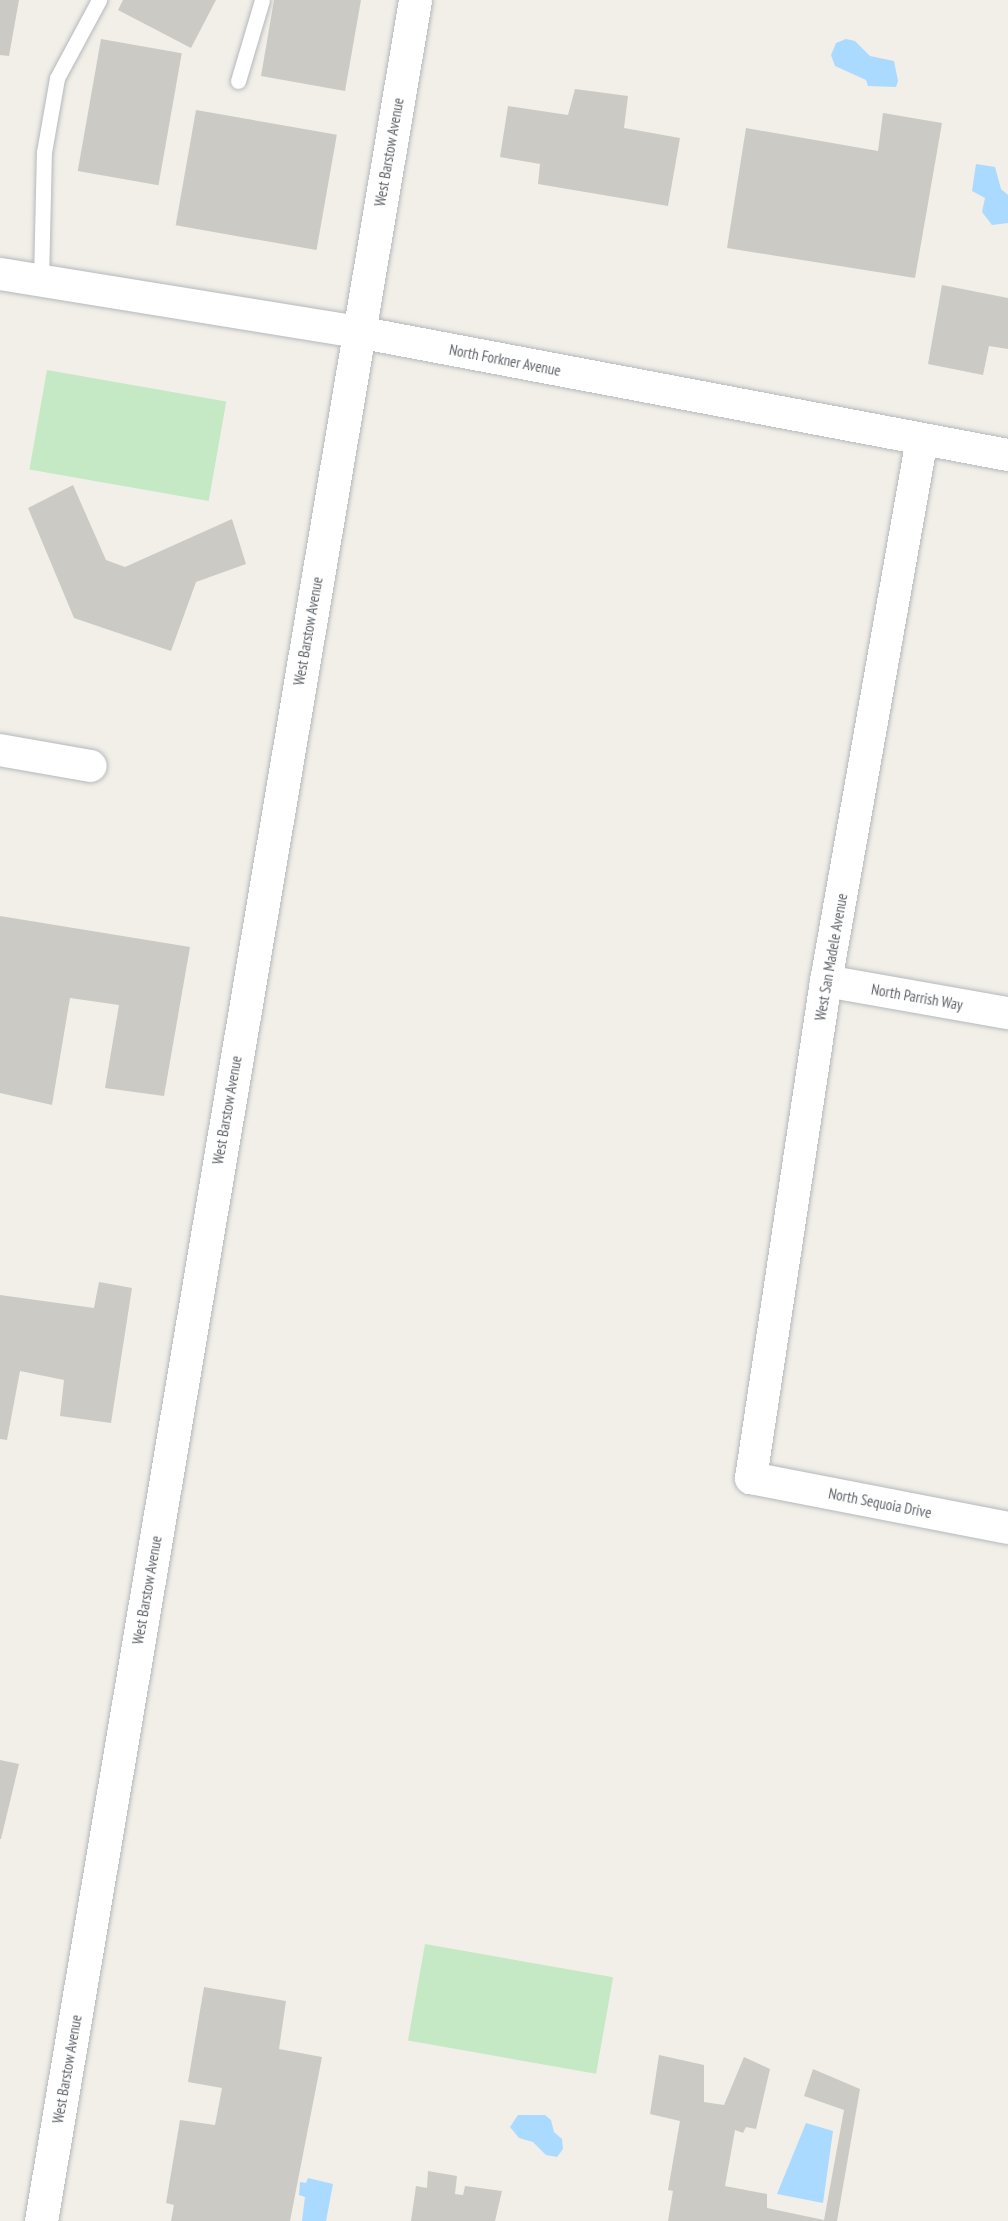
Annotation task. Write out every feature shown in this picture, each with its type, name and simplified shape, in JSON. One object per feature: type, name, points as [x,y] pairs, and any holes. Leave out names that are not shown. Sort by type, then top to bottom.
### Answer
[{"type":"street","name":"West Barstow Avenue","points":[[41,2221],[415,0]]},
{"type":"street","name":"North Forkner Avenue","points":[[0,274],[358,332],[1008,455]]},
{"type":"street","name":"West San Madele Avenue","points":[[751,1478],[826,981],[922,439]]},
{"type":"street","points":[[0,750],[91,766]]},
{"type":"street","name":"North Parrish Way","points":[[826,981],[1008,1013]]},
{"type":"street","name":"North Sequoia Drive","points":[[751,1478],[1008,1528]]},
{"type":"lane","points":[[41,281],[44,152],[57,78],[99,0]]},
{"type":"lane","points":[[238,81],[262,0]]},
{"type":"green space","points":[[47,370],[226,402],[209,501],[29,469]]},
{"type":"green space","points":[[425,1944],[613,1977],[596,2074],[408,2041]]},
{"type":"water","points":[[846,39],[855,41],[870,56],[894,61],[898,81],[896,87],[868,86],[866,80],[835,66],[831,55],[836,43]]},
{"type":"water","points":[[976,164],[995,167],[1001,189],[1008,195],[1008,223],[992,225],[982,212],[985,198],[972,191]]},
{"type":"water","points":[[518,2115],[545,2115],[551,2120],[554,2132],[562,2139],[563,2149],[557,2157],[546,2155],[533,2142],[519,2138],[510,2127]]},
{"type":"water","points":[[806,2123],[833,2131],[823,2203],[777,2194]]},
{"type":"water","points":[[308,2178],[333,2184],[326,2221],[302,2221],[305,2197],[299,2195],[300,2182],[306,2183]]},
{"type":"building","points":[[0,0],[19,0],[9,56],[0,55]]},
{"type":"building","points":[[123,0],[216,0],[191,48],[118,10]]},
{"type":"building","points":[[274,0],[361,0],[345,91],[261,76]]},
{"type":"building","points":[[101,39],[182,53],[158,185],[78,171]]},
{"type":"building","points":[[575,89],[628,96],[624,128],[680,138],[668,206],[538,184],[540,164],[500,157],[508,106],[568,115]]},
{"type":"building","points":[[196,110],[337,135],[317,250],[176,225]]},
{"type":"building","points":[[883,113],[942,123],[915,278],[727,248],[746,128],[878,151]]},
{"type":"building","points":[[942,285],[1008,298],[1008,349],[989,346],[983,375],[928,364]]},
{"type":"building","points":[[73,485],[106,560],[125,567],[232,519],[246,564],[196,582],[171,651],[74,618],[28,508]]},
{"type":"building","points":[[0,916],[190,947],[164,1096],[105,1088],[119,1005],[70,998],[52,1105],[0,1093]]},
{"type":"building","points":[[99,1282],[132,1288],[111,1423],[60,1416],[64,1380],[20,1371],[7,1440],[0,1439],[0,1295],[94,1308]]},
{"type":"building","points":[[0,1760],[19,1764],[1,1839],[0,1839]]},
{"type":"building","points":[[204,1987],[286,2001],[279,2049],[322,2057],[290,2221],[171,2221],[174,2205],[166,2203],[180,2120],[215,2125],[222,2088],[188,2082]]},
{"type":"building","points":[[659,2055],[704,2065],[704,2102],[724,2105],[744,2057],[770,2069],[756,2129],[746,2127],[743,2133],[735,2130],[725,2186],[767,2194],[767,2208],[824,2220],[844,2110],[804,2096],[813,2069],[860,2089],[837,2221],[668,2221],[673,2191],[668,2190],[680,2121],[650,2114]]},
{"type":"building","points":[[428,2171],[457,2176],[455,2194],[463,2195],[465,2186],[502,2191],[495,2221],[411,2221],[416,2186],[427,2188]]}]
